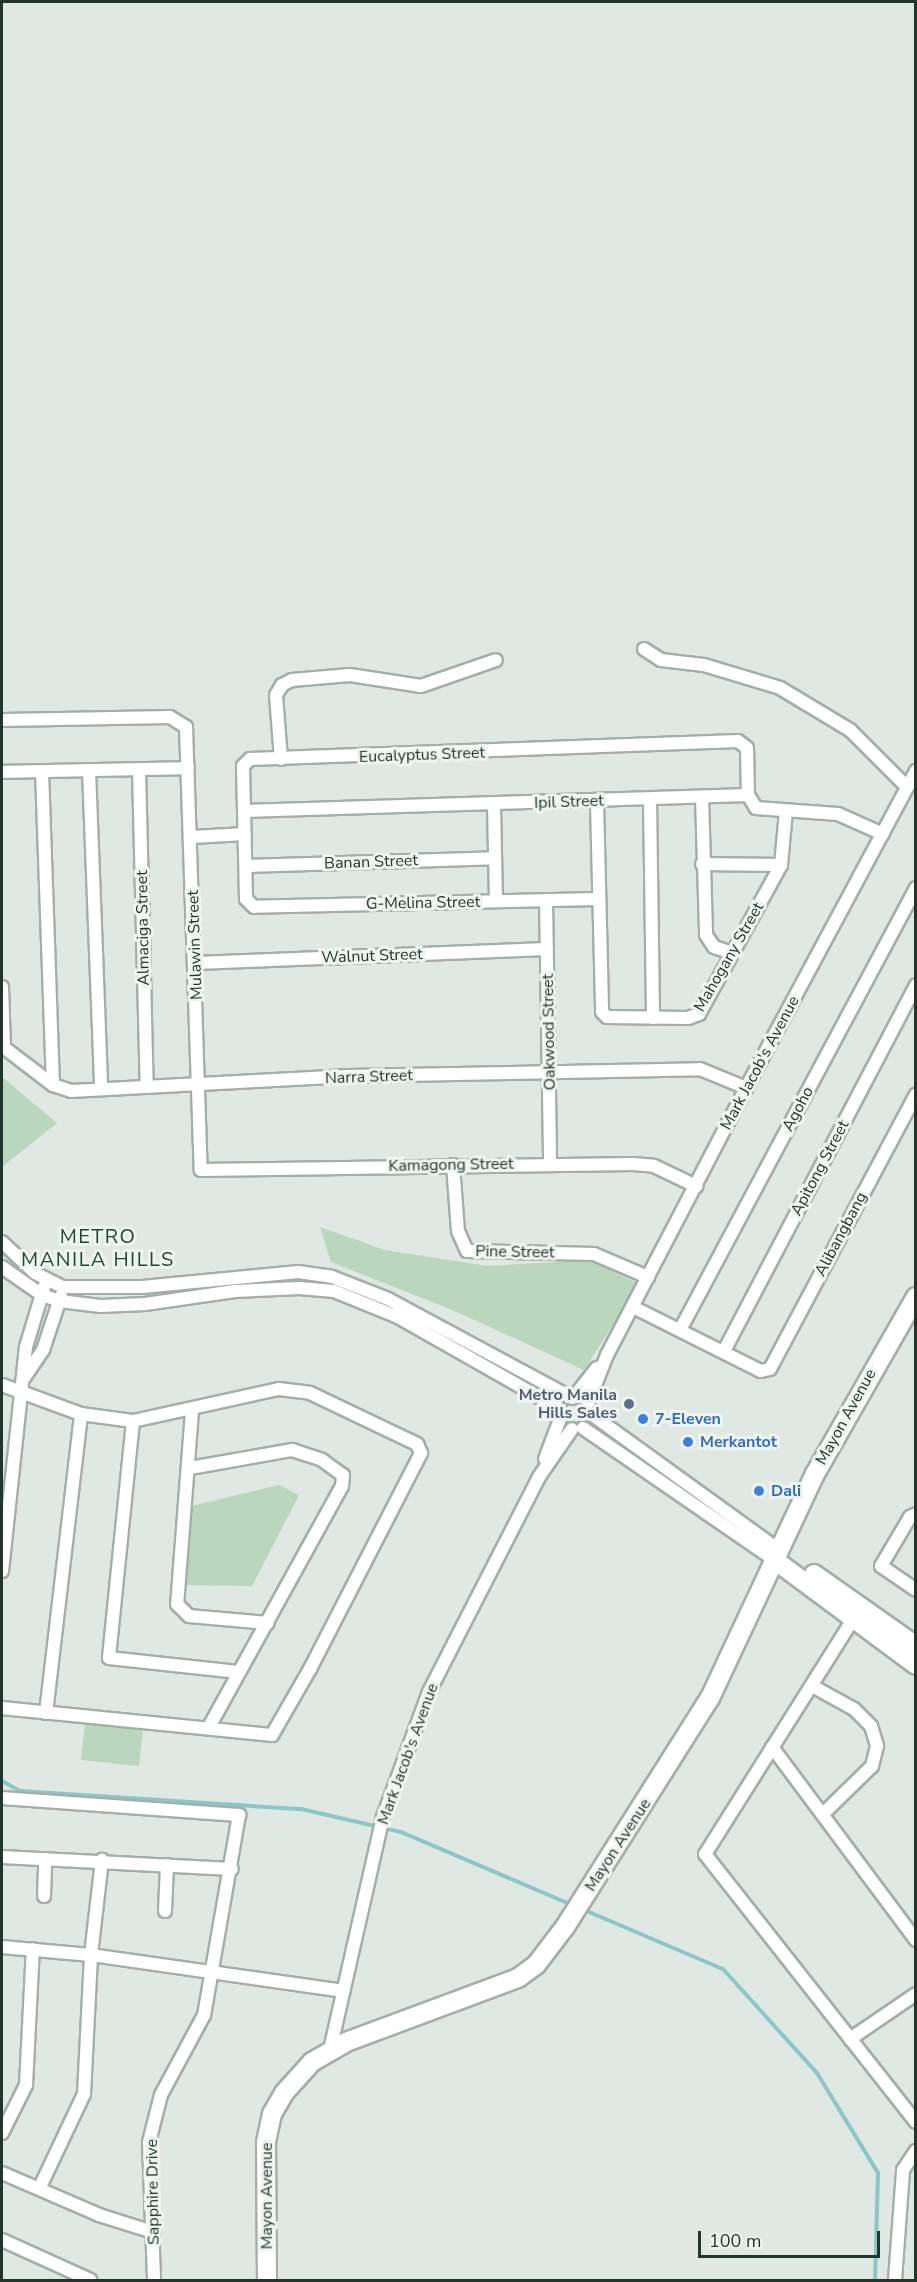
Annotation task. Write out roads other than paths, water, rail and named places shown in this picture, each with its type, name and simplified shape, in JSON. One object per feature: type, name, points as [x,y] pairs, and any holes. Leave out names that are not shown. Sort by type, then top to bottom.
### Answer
[{"type":"main road","name":"Mayon Avenue","points":[[267,2280],[265,2155],[268,2123],[292,2082],[330,2050],[362,2035],[501,1987],[536,1965],[565,1927],[694,1726],[732,1657],[815,1474],[915,1297]]},
{"type":"main road","points":[[778,1556],[857,1613],[915,1665]]},
{"type":"main road","points":[[857,1613],[915,1646]]},
{"type":"street","points":[[644,649],[661,660],[704,665],[780,688],[850,730],[907,787]]},
{"type":"street","points":[[281,759],[276,695],[282,685],[292,680],[350,675],[421,686],[496,660]]},
{"type":"street","name":"Mulawin Street","points":[[2,720],[170,717],[182,722],[187,732],[201,1170]]},
{"type":"street","name":"Eucalyptus Street","points":[[250,905],[246,899],[244,763],[281,759],[738,741],[744,745],[748,795]]},
{"type":"street","points":[[2,772],[189,768]]},
{"type":"street","points":[[88,770],[101,1089]]},
{"type":"street","name":"Almaciga Street","points":[[139,770],[147,1087]]},
{"type":"street","points":[[42,771],[53,1085]]},
{"type":"street","name":"Mark Jacob's Avenue","points":[[330,2050],[383,1817],[429,1692],[538,1477],[560,1414],[607,1355],[915,771]]},
{"type":"street","points":[[748,795],[756,808],[838,814],[883,834]]},
{"type":"street","name":"Ipil Street","points":[[244,811],[597,802],[748,795]]},
{"type":"street","points":[[702,797],[702,864],[707,940],[714,947],[733,953]]},
{"type":"street","points":[[650,800],[653,1018]]},
{"type":"street","name":"Mahogany Street","points":[[597,802],[597,899],[602,1012],[608,1017],[653,1018],[699,1014],[781,865],[786,811]]},
{"type":"street","points":[[494,805],[496,901]]},
{"type":"street","points":[[192,837],[245,834]]},
{"type":"street","name":"Banan Street","points":[[246,866],[495,858]]},
{"type":"street","points":[[702,864],[781,865]]},
{"type":"street","name":"Agoho","points":[[680,1330],[915,888]]},
{"type":"street","name":"G-Melina Street","points":[[250,905],[597,899]]},
{"type":"street","name":"Oakwood Street","points":[[546,900],[550,1163]]},
{"type":"street","name":"Walnut Street","points":[[196,963],[547,949]]},
{"type":"street","name":"Apitong Street","points":[[724,1352],[915,985]]},
{"type":"street","points":[[2,987],[3,1047]]},
{"type":"street","name":"Narra Street","points":[[3,1047],[53,1085],[71,1091],[199,1083],[700,1069],[746,1088]]},
{"type":"street","name":"Alibangbang","points":[[724,1352],[764,1371],[770,1369],[915,1094]]},
{"type":"street","name":"Kamagong Street","points":[[201,1170],[550,1163],[654,1166],[696,1186]]},
{"type":"street","name":"Pine Street","points":[[453,1165],[458,1231],[462,1246],[467,1251],[594,1254],[648,1277]]},
{"type":"street","points":[[2,1242],[47,1281],[63,1287],[142,1287],[298,1272],[332,1277],[388,1299],[590,1409],[778,1556]]},
{"type":"street","points":[[2,1267],[42,1295],[59,1301],[145,1304],[235,1292],[299,1288],[334,1291],[398,1317],[560,1414],[577,1429],[778,1556]]},
{"type":"street","points":[[2,1571],[26,1347],[47,1281]]},
{"type":"street","points":[[24,1378],[43,1350],[63,1287]]},
{"type":"street","points":[[633,1307],[724,1352]]},
{"type":"street","name":"Mark Jacob's Avenue","points":[[538,1477],[577,1429],[590,1409],[607,1355]]},
{"type":"street","points":[[2,1385],[81,1414],[133,1421],[192,1411],[279,1389],[310,1393],[417,1444],[421,1453],[272,1735],[2,1708]]},
{"type":"street","points":[[192,1411],[190,1468],[177,1604],[189,1616],[268,1623]]},
{"type":"street","points":[[46,1713],[81,1414]]},
{"type":"street","points":[[133,1421],[109,1658],[238,1672]]},
{"type":"street","points":[[190,1468],[292,1450],[322,1460],[343,1475],[342,1486],[209,1727]]},
{"type":"street","points":[[915,1515],[910,1517],[880,1566],[915,1590]]},
{"type":"street","points":[[857,1613],[814,1687],[772,1747],[705,1854],[915,2122]]},
{"type":"street","points":[[814,1687],[854,1709],[871,1726],[878,1746],[872,1766],[824,1814]]},
{"type":"street","points":[[772,1747],[824,1814],[915,1940]]},
{"type":"street","name":"Sapphire Drive","points":[[2,1798],[234,1812],[240,1821],[204,2015],[161,2095],[149,2142],[154,2280]]},
{"type":"street","points":[[2,1857],[102,1860],[232,1869]]},
{"type":"street","points":[[44,1896],[45,1859]]},
{"type":"street","points":[[40,2187],[84,2094],[91,1955],[102,1860]]},
{"type":"street","points":[[165,1911],[167,1865]]},
{"type":"street","points":[[2,1947],[91,1955],[343,1991]]},
{"type":"street","points":[[2,2133],[26,2085],[33,1949]]},
{"type":"street","points":[[850,2039],[915,1994]]},
{"type":"street","points":[[895,2280],[903,2170],[915,2151]]},
{"type":"street","points":[[2,2173],[40,2187],[99,2215],[153,2232]]},
{"type":"street","points":[[2,2240],[90,2280]]},
{"type":"waterway","points":[[2,1781],[20,1791],[301,1809],[401,1832],[572,1905]]},
{"type":"waterway","points":[[582,1909],[723,1969],[817,2073],[878,2173],[875,2280]]},
{"type":"place","name":"Metro Manila Hills Sales","points":[[629,1404]]},
{"type":"place","name":"7-Eleven","points":[[643,1419]]},
{"type":"place","name":"Merkantot","points":[[688,1442]]},
{"type":"place","name":"Dali","points":[[759,1491]]},
{"type":"district","name":"METRO MANILA HILLS","points":[[98,1248]]}]
